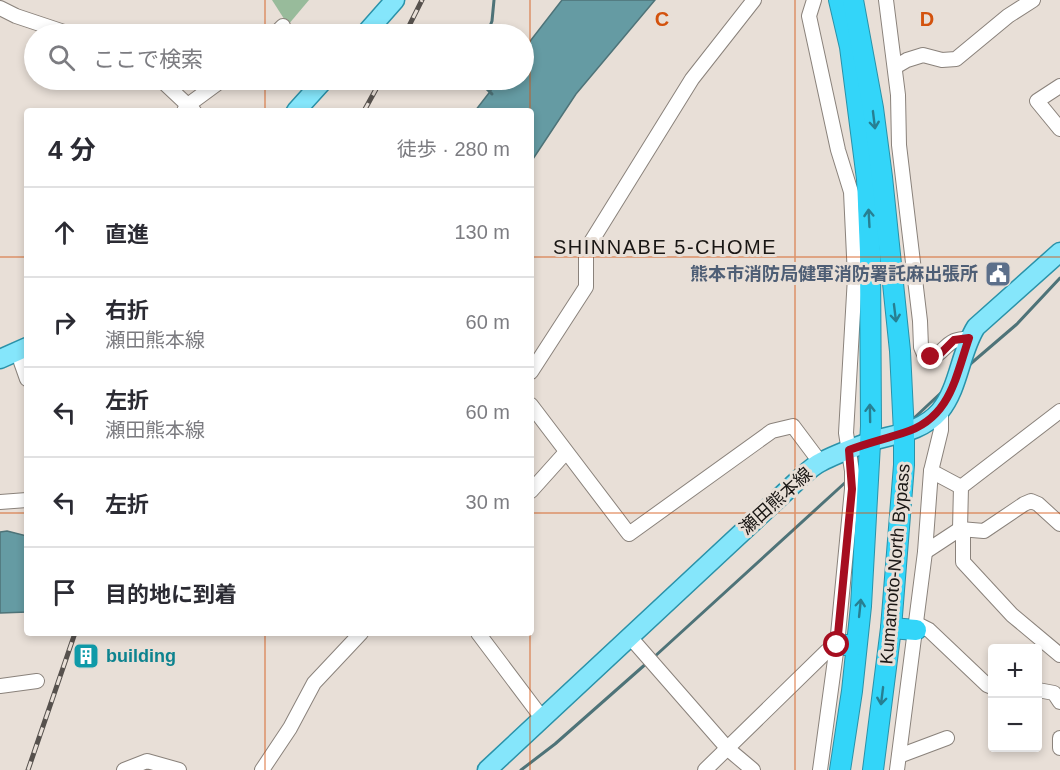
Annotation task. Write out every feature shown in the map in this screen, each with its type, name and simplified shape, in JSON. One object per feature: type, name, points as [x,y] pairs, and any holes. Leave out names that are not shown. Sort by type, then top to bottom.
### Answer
[{"type":"highway","name":"Kumamoto-North Bypass","points":[[839,0],[851,58],[867,179],[870,252],[870,442],[863,572],[846,645],[852,691],[840,770]]},
{"type":"highway","name":"Kumamoto-North Bypass","points":[[853,0],[873,108],[882,177],[900,351],[904,433],[904,465],[891,628],[873,770]]},
{"type":"highway","points":[[891,628],[916,627]]},
{"type":"main road","points":[[374,24],[395,0]]},
{"type":"main road","points":[[299,108],[315,90]]},
{"type":"main road","points":[[941,410],[948,398],[969,338],[976,327],[1060,252]]},
{"type":"main road","points":[[0,359],[24,354]]},
{"type":"main road","name":"瀬田熊本線","points":[[487,770],[820,462],[870,442],[904,433],[926,423],[941,410]]},
{"type":"street","points":[[534,367],[586,287],[586,250],[692,79],[754,0]]},
{"type":"street","points":[[814,0],[809,16],[838,150],[851,192],[855,277],[846,433],[852,489],[846,645],[820,770]]},
{"type":"street","points":[[886,0],[898,95],[899,145],[920,321],[921,347],[924,354],[931,357],[939,355],[954,340],[969,338]]},
{"type":"street","points":[[895,68],[907,60],[923,55],[942,60],[956,59],[1008,16],[1032,0]]},
{"type":"street","points":[[0,8],[40,24]]},
{"type":"street","points":[[1060,86],[1037,101],[1060,129]]},
{"type":"street","points":[[171,90],[188,108]]},
{"type":"street","points":[[190,108],[211,90]]},
{"type":"street","points":[[534,409],[629,534],[772,431],[793,426],[820,462]]},
{"type":"street","points":[[898,763],[925,552],[931,471],[941,430],[941,410]]},
{"type":"street","points":[[962,487],[1060,411]]},
{"type":"street","points":[[534,488],[566,452]]},
{"type":"street","points":[[931,471],[962,487]]},
{"type":"street","points":[[962,487],[963,562],[1012,615],[1060,655]]},
{"type":"street","points":[[0,502],[24,500]]},
{"type":"street","points":[[925,552],[961,529],[984,531],[1031,501],[1038,504],[1060,524]]},
{"type":"street","points":[[916,627],[929,630],[988,685]]},
{"type":"street","points":[[262,770],[290,728],[314,683],[358,636]]},
{"type":"street","points":[[480,636],[542,718]]},
{"type":"street","points":[[630,637],[728,749],[753,770]]},
{"type":"street","points":[[705,770],[827,651],[846,645]]},
{"type":"street","points":[[0,686],[37,681]]},
{"type":"street","points":[[1042,691],[1054,693],[1060,702]]},
{"type":"street","points":[[898,763],[946,738]]},
{"type":"street","points":[[1060,738],[1060,748]]},
{"type":"street","points":[[124,770],[147,761],[179,770]]},
{"type":"green space","points":[[272,0],[309,0],[289,24]]},
{"type":"water","points":[[562,0],[655,0],[576,94],[534,157],[534,108],[477,108],[491,90],[534,90],[534,36]]},
{"type":"water","points":[[7,531],[24,535],[24,612],[0,613],[0,532]]},
{"type":"waterway","points":[[491,24],[494,0]]},
{"type":"waterway","points":[[488,90],[492,94]]},
{"type":"waterway","points":[[968,366],[1017,324],[1060,278]]},
{"type":"waterway","points":[[912,420],[944,390]]},
{"type":"waterway","points":[[653,658],[848,480]]},
{"type":"waterway","points":[[521,770],[555,744],[648,662]]},
{"type":"railway","points":[[410,24],[422,0]]},
{"type":"railway","points":[[366,108],[376,90]]},
{"type":"railway","points":[[28,770],[74,636]]},
{"type":"place","name":"熊本市消防局健軍消防署託麻出張所","points":[[998,274]]},
{"type":"place","name":"building","points":[[86,656]]},
{"type":"district","name":"SHINNABE 5-CHOME","points":[[665,247]]},
{"type":"route","points":[[837,645],[852,489],[849,450],[920,427],[933,419],[941,410],[948,398],[969,338],[954,340],[939,355],[931,357]]}]
